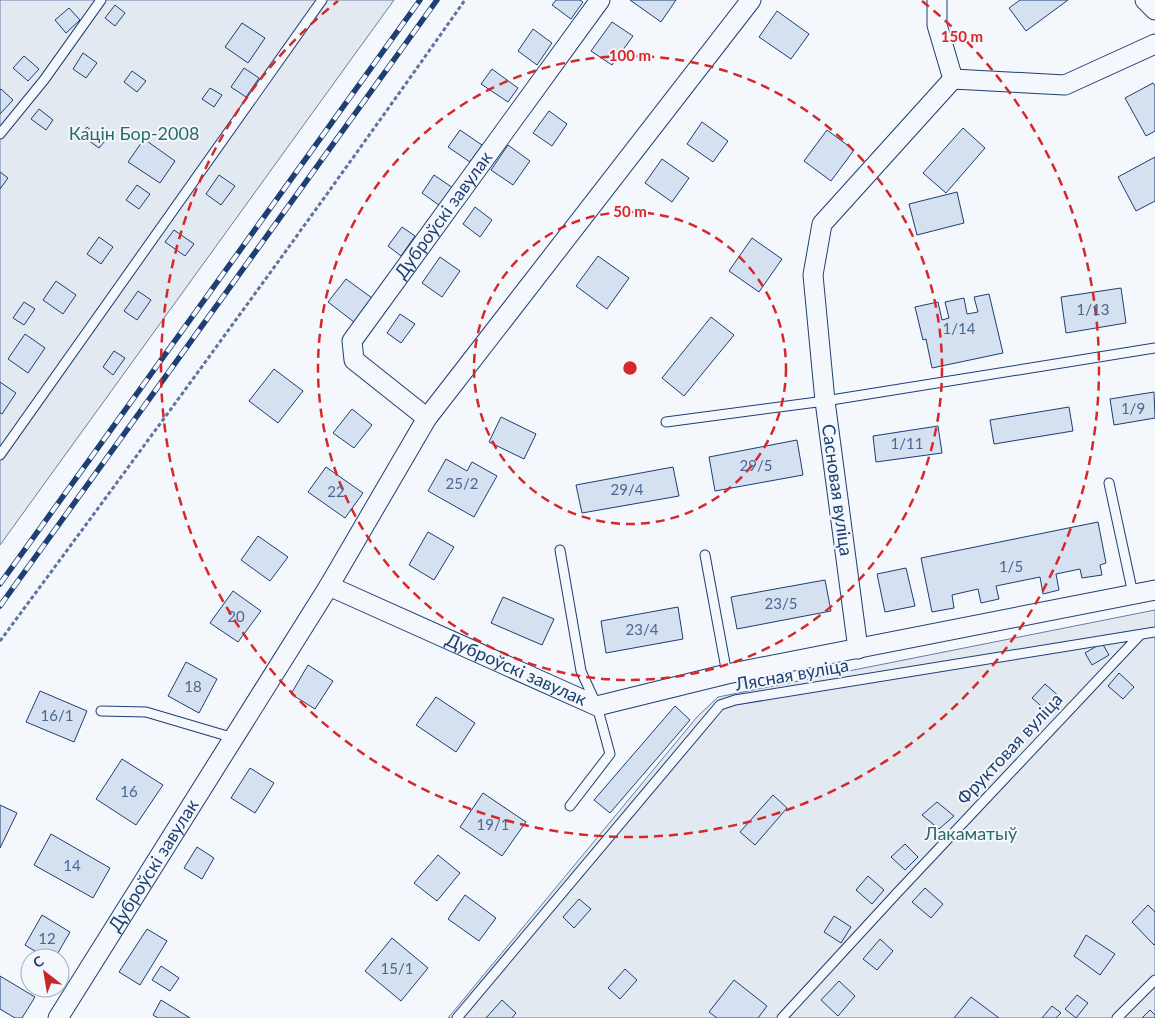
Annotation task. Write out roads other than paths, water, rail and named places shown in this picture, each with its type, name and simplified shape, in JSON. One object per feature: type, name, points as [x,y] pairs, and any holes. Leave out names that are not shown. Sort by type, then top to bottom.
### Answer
[{"type":"street","name":"Дуброўскі завулак","points":[[427,418],[354,360],[352,341],[600,0]]},
{"type":"street","name":"Дуброўскі завулак","points":[[58,1018],[329,586],[427,418],[751,0]]},
{"type":"street","points":[[938,0],[937,26],[953,80],[1065,85],[1155,44]]},
{"type":"street","points":[[1145,0],[1155,10]]},
{"type":"street","name":"Сасновая вуліца","points":[[858,649],[825,401],[813,275],[822,224],[953,80]]},
{"type":"street","name":"Дуброўскі завулак","points":[[329,586],[597,706],[727,674],[858,649]]},
{"type":"street","points":[[858,649],[1155,590]]},
{"type":"lane","points":[[0,134],[44,80],[101,0]]},
{"type":"lane","points":[[0,455],[322,0]]},
{"type":"lane","points":[[666,422],[825,401],[1155,348]]},
{"type":"lane","points":[[1109,483],[1133,594]]},
{"type":"lane","points":[[560,550],[580,671],[597,706],[610,754],[570,806]]},
{"type":"lane","points":[[705,555],[727,674]]},
{"type":"lane","name":"Лясная вуліца","points":[[456,1018],[720,705],[735,700],[1155,632]]},
{"type":"lane","name":"Фруктовая вуліца","points":[[782,1018],[904,885],[1140,635]]},
{"type":"lane","points":[[101,711],[146,712],[234,738]]},
{"type":"lane","points":[[1117,1018],[1155,980]]},
{"type":"railway","points":[[0,584],[420,0]]},
{"type":"railway","points":[[0,606],[437,0]]},
{"type":"park label","name":"Кацін Бор-2008","points":[[134,134]]},
{"type":"park label","name":"Лакаматыў","points":[[971,834]]}]
